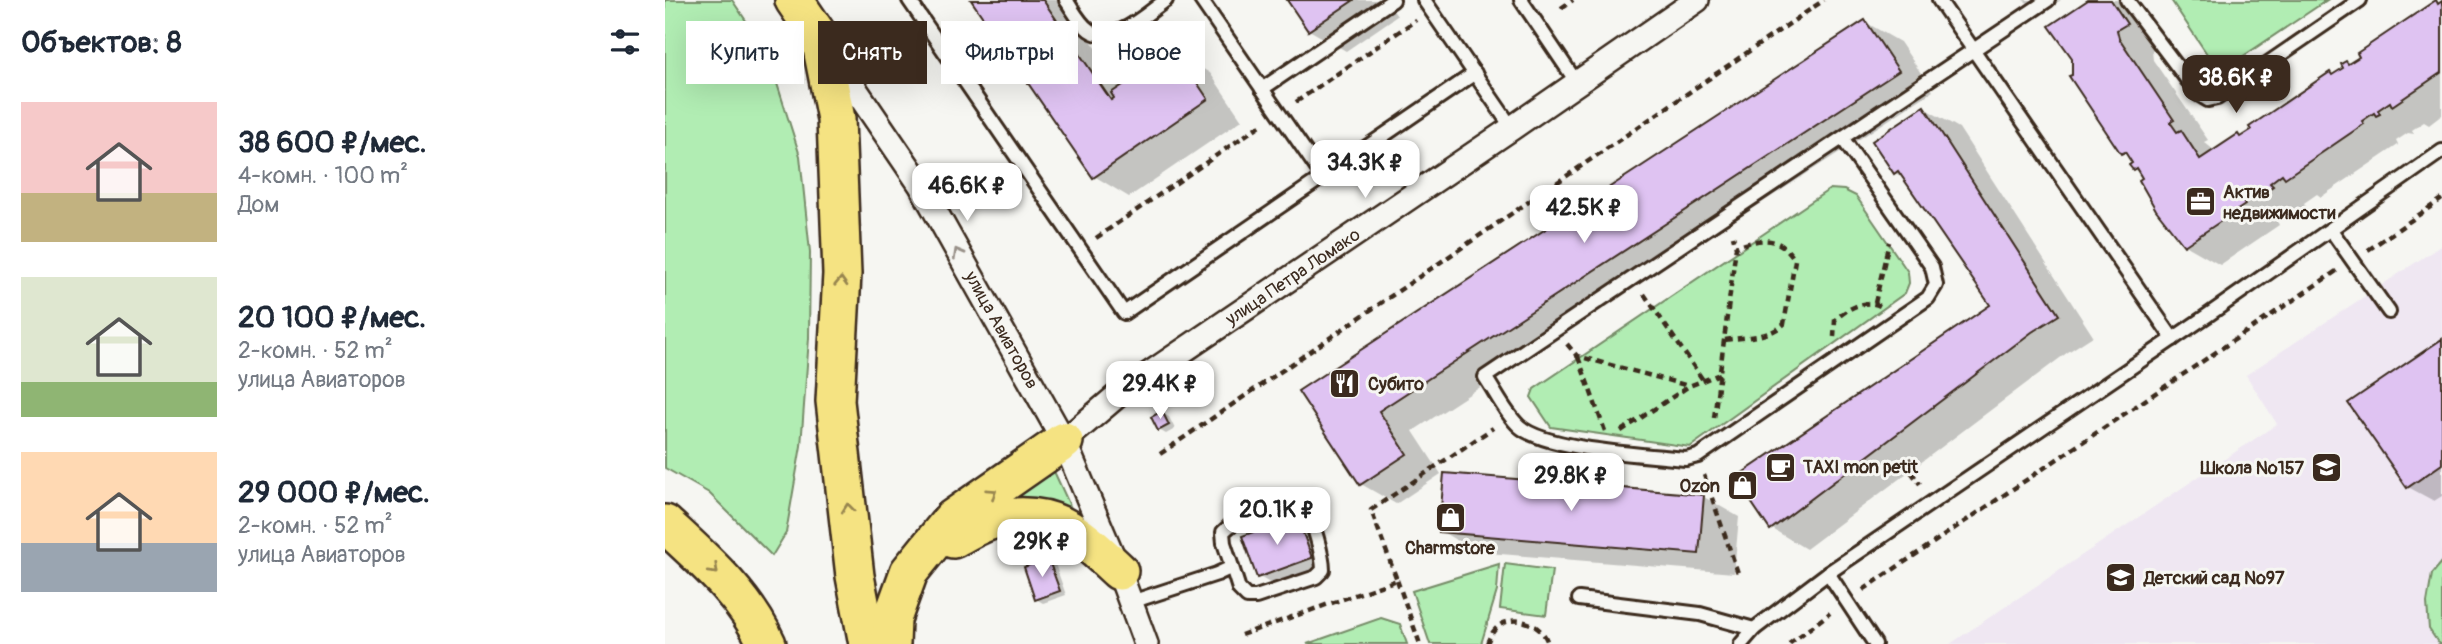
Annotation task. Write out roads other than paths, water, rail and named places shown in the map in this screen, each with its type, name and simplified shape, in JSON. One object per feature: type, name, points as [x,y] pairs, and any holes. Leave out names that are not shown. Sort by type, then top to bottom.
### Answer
[{"type":"main road","name":"улица Авиаторов","points":[[794,0],[818,35]]},
{"type":"main road","name":"улица Авиаторов","points":[[829,84],[836,119],[842,274],[835,401],[855,576],[868,644]]},
{"type":"main road","points":[[891,644],[893,619],[909,572],[952,519],[1064,440]]},
{"type":"main road","points":[[927,551],[996,519],[1024,517],[1051,520],[1077,533],[1125,587]]},
{"type":"main road","points":[[665,524],[720,575],[757,622],[767,644]]},
{"type":"street","name":"улица Петра Ломако","points":[[1064,440],[1118,395],[1697,0]]},
{"type":"street","name":"улица Авиаторов","points":[[852,84],[920,184],[1064,440],[1146,644]]},
{"type":"lane","points":[[909,0],[1124,313],[1475,74]]},
{"type":"lane","points":[[1066,0],[1082,24],[1092,33],[1113,35],[1166,0]]},
{"type":"lane","points":[[1201,0],[1323,177]]},
{"type":"lane","points":[[1262,89],[1393,0]]},
{"type":"lane","points":[[1521,0],[1577,83]]},
{"type":"lane","points":[[1939,0],[2173,339]]},
{"type":"lane","points":[[1843,139],[1932,267],[1936,285],[1927,298],[1698,456],[1686,459],[1597,450],[1534,436],[1511,416],[1485,377],[2049,0]]},
{"type":"lane","points":[[2127,0],[2198,94],[2208,100],[2217,99],[2360,0]]},
{"type":"lane","points":[[1428,5],[1512,128]]},
{"type":"lane","points":[[1741,644],[1754,629],[1828,572],[2173,339],[2442,151]]},
{"type":"lane","points":[[2330,230],[2389,312]]},
{"type":"lane","points":[[1293,504],[1302,507],[1308,514],[1323,560],[1323,570],[1316,577],[1257,597],[1247,597],[1239,589],[1232,566],[1223,532],[1232,524],[1293,504]]},
{"type":"lane","points":[[1125,587],[1217,574],[1232,566]]},
{"type":"lane","points":[[1828,572],[1875,644]]},
{"type":"lane","points":[[1579,599],[1700,614],[1754,629]]},
{"type":"place","name":"Актив недвижимости","points":[[2200,202]]},
{"type":"place","name":"Субито","points":[[1345,384]]},
{"type":"place","name":"TAXI mon petit","points":[[1780,467]]},
{"type":"place","name":"Школа №157","points":[[2327,468]]},
{"type":"place","name":"Ozon","points":[[1743,486]]},
{"type":"place","name":"Charmstore","points":[[1450,517]]},
{"type":"place","name":"Детский сад №97","points":[[2121,578]]}]
